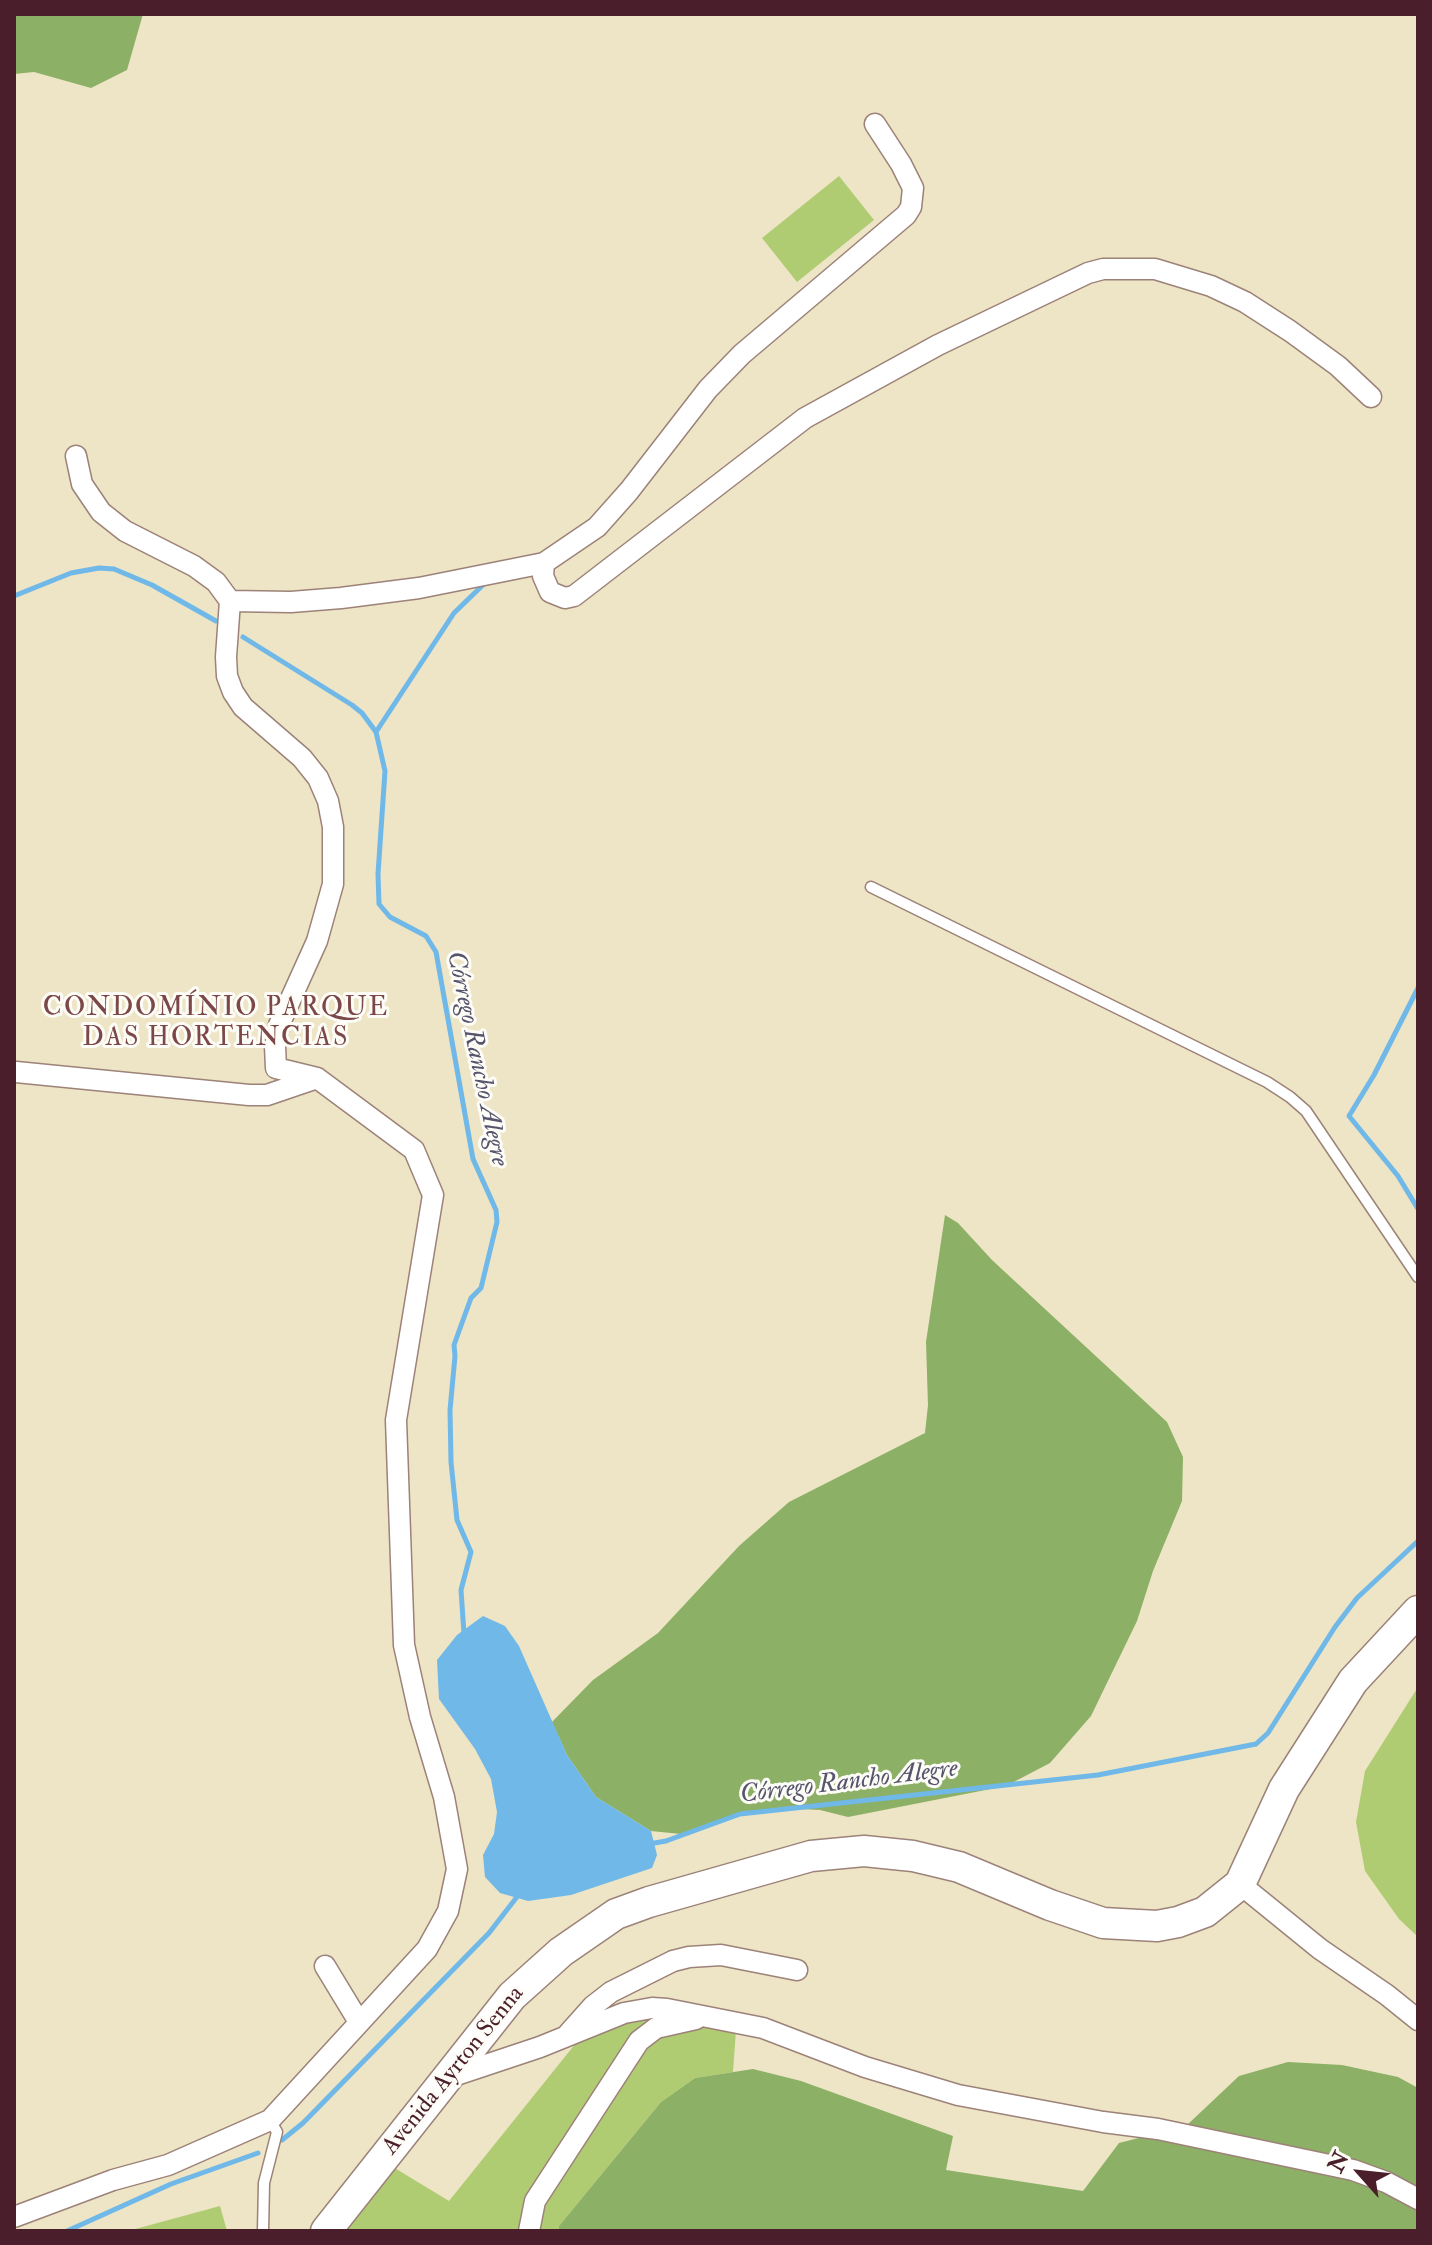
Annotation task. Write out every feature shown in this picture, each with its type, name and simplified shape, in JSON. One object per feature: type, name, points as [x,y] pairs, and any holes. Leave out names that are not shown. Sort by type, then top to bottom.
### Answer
[{"type":"street","points":[[230,601],[291,602],[384,594],[544,563],[597,527],[708,389],[742,354],[906,215],[911,207],[913,188],[875,124]]},
{"type":"street","points":[[544,563],[543,576],[550,592],[565,598],[574,596],[805,418],[938,345],[1088,273],[1103,269],[1155,269],[1223,291],[1290,331],[1338,366],[1371,397]]},
{"type":"street","points":[[14,2217],[113,2180],[168,2165],[270,2120],[427,1949],[448,1911],[457,1869],[444,1797],[420,1717],[404,1645],[396,1420],[433,1195],[414,1150],[317,1078],[276,1068],[275,1046],[279,1025],[317,941],[333,884],[333,827],[328,801],[318,778],[302,758],[243,707],[233,692],[227,676],[230,601],[216,582],[194,566],[125,531],[101,512],[82,484],[76,456]]},
{"type":"street","points":[[16,1072],[249,1095],[267,1095],[317,1078]]},
{"type":"street","name":"Avenida Ayrton Senna","points":[[326,2231],[512,1996],[536,1972],[616,1914],[649,1902],[811,1856],[864,1851],[913,1856],[959,1867],[1050,1905],[1103,1923],[1157,1926],[1205,1912],[1240,1884],[1284,1789],[1353,1681],[1418,1611]]},
{"type":"street","points":[[1240,1884],[1320,1949],[1418,2020]]},
{"type":"street","points":[[567,2036],[593,2006],[611,1992],[673,1961],[721,1955],[797,1970]]},
{"type":"street","points":[[325,1966],[359,2022]]},
{"type":"street","points":[[450,2077],[491,2065],[636,2010],[667,2009],[763,2028],[865,2067],[958,2095],[1158,2129],[1353,2170],[1386,2182],[1418,2199]]},
{"type":"street","points":[[529,2231],[535,2201],[639,2041],[656,2028],[705,2018]]},
{"type":"lane","points":[[871,887],[1267,1082],[1290,1097],[1306,1111],[1418,1277]]},
{"type":"lane","points":[[263,2231],[264,2183],[277,2132],[270,2120]]},
{"type":"green space","points":[[14,14],[143,14],[127,70],[91,88],[34,72],[14,74]]},
{"type":"green space","points":[[839,176],[874,220],[797,282],[762,238]]},
{"type":"green space","points":[[945,1215],[958,1223],[992,1260],[1167,1422],[1183,1457],[1182,1501],[1153,1571],[1137,1621],[1091,1716],[1050,1763],[1006,1786],[848,1817],[820,1810],[780,1808],[746,1812],[681,1834],[651,1831],[596,1797],[567,1755],[552,1722],[593,1680],[658,1633],[739,1546],[789,1502],[925,1433],[928,1405],[926,1342]]},
{"type":"green space","points":[[1418,1687],[1418,1937],[1399,1919],[1365,1871],[1356,1822],[1365,1771]]},
{"type":"green space","points":[[657,2010],[736,2030],[733,2072],[695,2078],[661,2102],[558,2231],[345,2231],[393,2167],[449,2201],[580,2038]]},
{"type":"green space","points":[[1288,2062],[1342,2065],[1398,2077],[1418,2088],[1418,2231],[558,2231],[661,2102],[695,2078],[753,2069],[801,2081],[953,2136],[946,2170],[1083,2191],[1119,2143],[1186,2126],[1239,2076]]},
{"type":"green space","points":[[220,2206],[227,2231],[128,2231]]},
{"type":"water","points":[[483,1616],[505,1626],[519,1646],[567,1755],[596,1797],[651,1831],[657,1855],[652,1868],[571,1895],[528,1901],[500,1893],[485,1877],[483,1855],[494,1834],[497,1812],[491,1779],[475,1749],[439,1699],[437,1660],[457,1635]]},
{"type":"waterway","name":"Córrego Rancho Alegre","points":[[14,596],[71,573],[114,569],[152,585],[216,621]]},
{"type":"waterway","points":[[376,732],[454,613],[487,581]]},
{"type":"waterway","name":"Córrego Rancho Alegre","points":[[243,637],[352,705],[376,732],[385,771],[379,904],[390,917],[426,936],[436,952],[473,1159],[496,1210],[497,1222],[481,1288],[471,1298],[454,1345],[451,1462],[457,1520],[471,1552],[461,1590],[464,1634]]},
{"type":"waterway","points":[[1418,988],[1374,1075],[1349,1116],[1398,1176],[1418,1209]]},
{"type":"waterway","name":"Córrego Rancho Alegre","points":[[649,1844],[666,1841],[740,1814],[1098,1775],[1256,1744],[1268,1733],[1335,1627],[1357,1598],[1418,1541]]},
{"type":"waterway","points":[[282,2140],[303,2123],[489,1933],[520,1893]]},
{"type":"waterway","points":[[67,2231],[171,2184],[258,2153]]},
{"type":"district","name":"CONDOMÍNIO PARQUE DAS HORTENCIAS","points":[[216,1024]]}]
